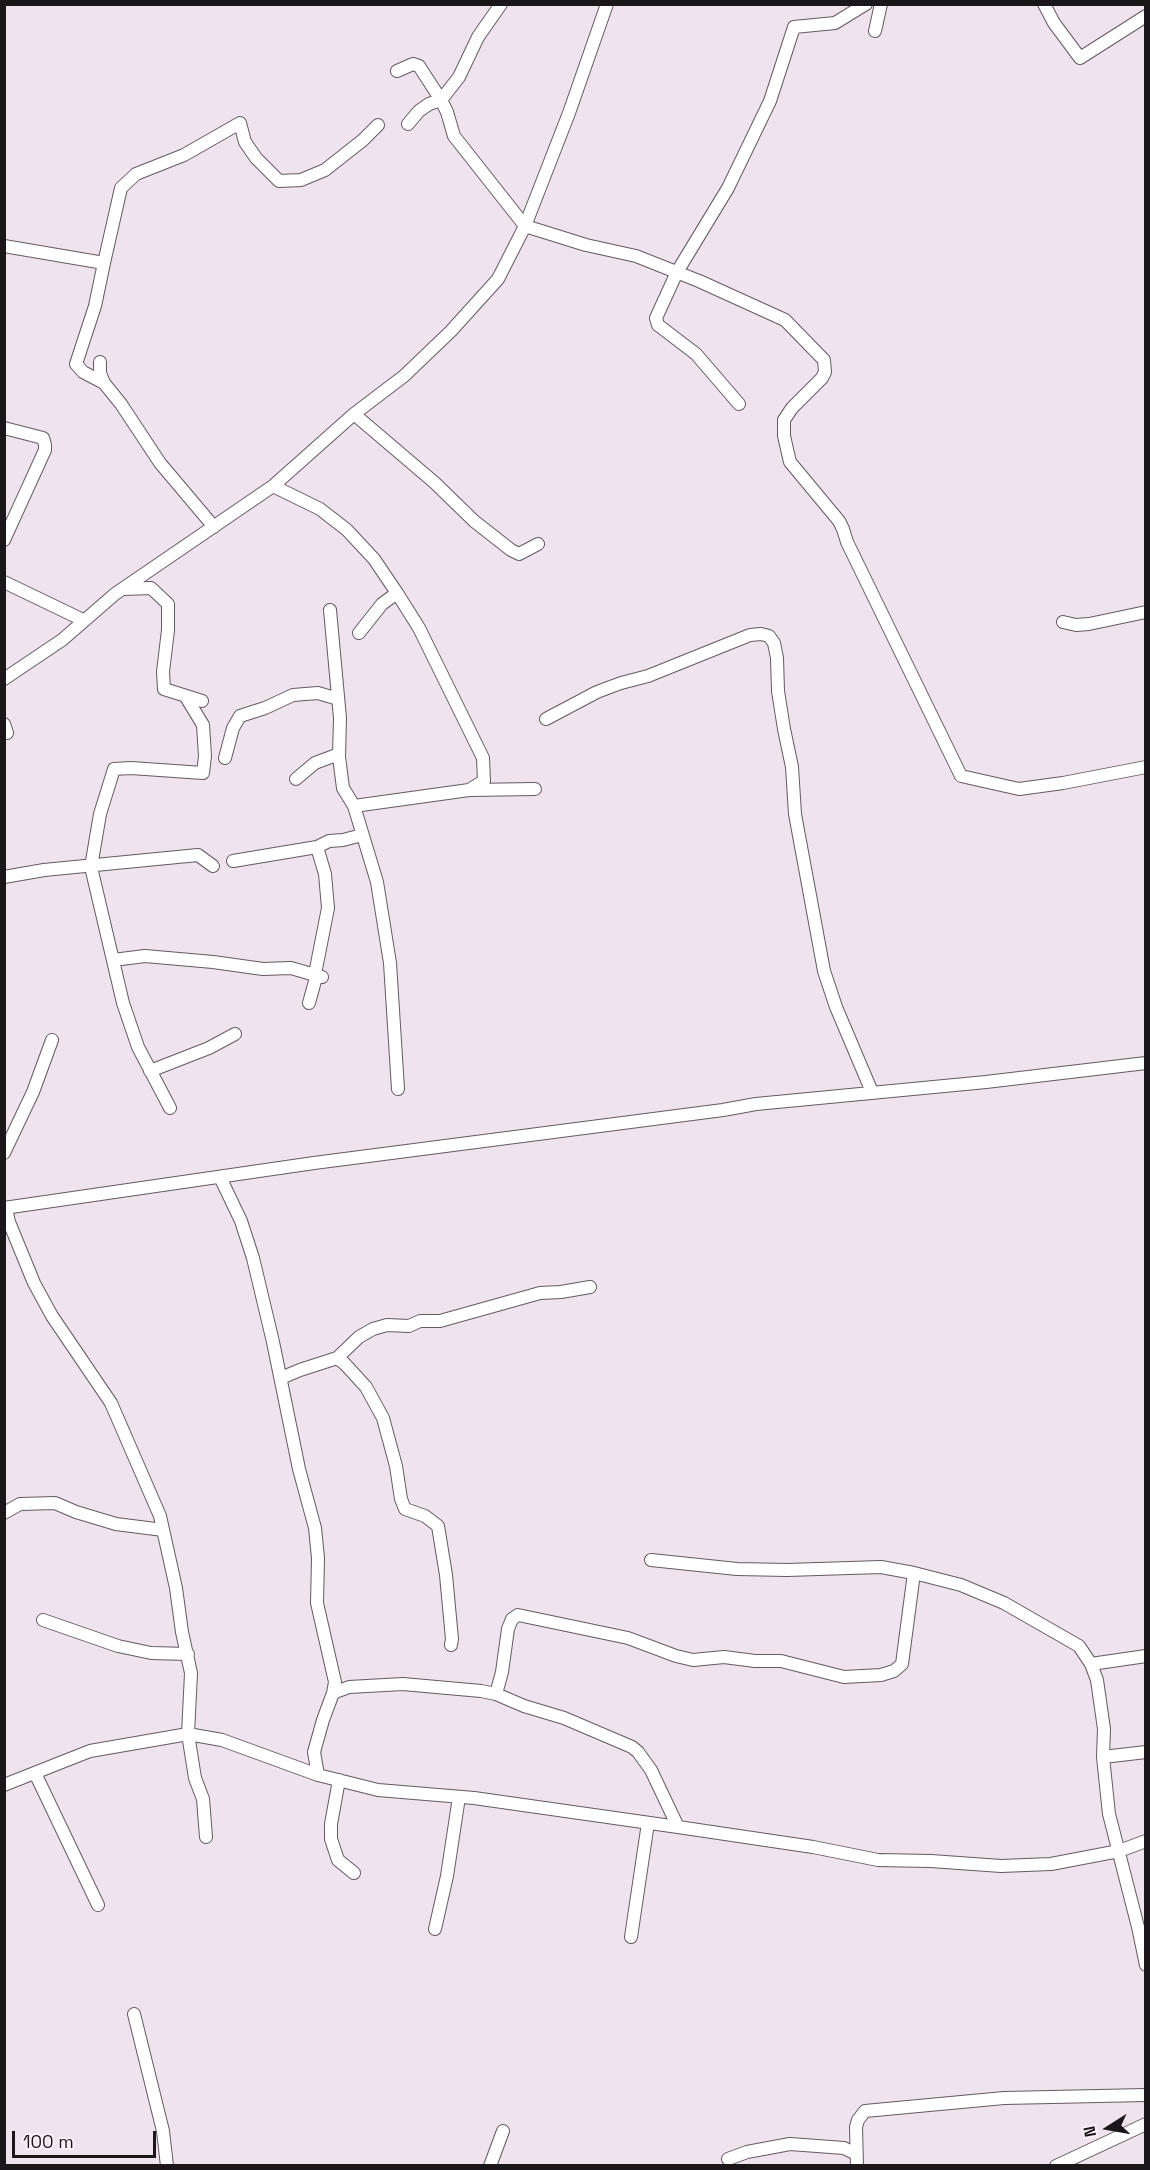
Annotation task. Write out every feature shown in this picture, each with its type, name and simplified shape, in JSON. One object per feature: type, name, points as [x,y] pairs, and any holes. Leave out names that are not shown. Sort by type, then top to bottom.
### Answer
[{"type":"street","points":[[408,124],[418,111],[441,100],[459,78],[478,38],[501,4]]},
{"type":"street","points":[[4,679],[62,640],[83,620],[123,589],[273,486],[354,414],[404,376],[459,322],[498,279],[525,226],[607,4]]},
{"type":"street","points":[[739,404],[696,354],[657,323],[656,318],[677,272],[728,188],[770,101],[794,27],[835,23],[866,4]]},
{"type":"street","points":[[874,31],[881,4]]},
{"type":"street","points":[[1044,4],[1080,58],[1146,16]]},
{"type":"street","points":[[397,70],[413,64],[419,66],[441,100],[454,136],[525,226],[586,245],[636,256],[785,320],[824,360],[825,372],[822,378],[792,408],[784,420],[784,436],[790,462],[839,520],[847,542],[961,776],[1019,789],[1146,767]]},
{"type":"street","points":[[104,383],[82,372],[76,364],[95,306],[121,188],[136,174],[173,160],[240,123],[245,142],[256,158],[279,181],[301,180],[325,170],[378,125]]},
{"type":"street","points":[[4,246],[104,263]]},
{"type":"street","points":[[100,362],[100,373],[104,383],[121,404],[160,463],[214,527]]},
{"type":"street","points":[[354,414],[511,550],[519,554],[538,544]]},
{"type":"street","points":[[4,428],[43,438],[45,446],[4,540]]},
{"type":"street","points":[[273,486],[320,509],[347,530],[374,559],[397,593],[419,628],[483,758],[484,781],[469,790]]},
{"type":"street","points":[[4,582],[83,620]]},
{"type":"street","points":[[123,589],[151,588],[168,604],[168,630],[162,672],[164,689],[202,701]]},
{"type":"street","points":[[359,633],[382,604],[397,593]]},
{"type":"street","points":[[330,610],[340,718],[339,754],[343,788],[354,806],[377,882],[390,963],[398,1089]]},
{"type":"street","points":[[1063,622],[1076,625],[1089,624],[1146,612]]},
{"type":"street","points":[[546,719],[621,682],[648,676],[750,635],[769,636],[774,643],[777,658],[778,691],[792,767],[795,814],[824,971],[836,1007],[872,1092]]},
{"type":"street","points":[[225,758],[233,728],[240,716],[293,695],[318,693],[338,699]]},
{"type":"street","points":[[170,1108],[138,1047],[123,1003],[105,929],[100,896],[91,867],[100,814],[114,769],[132,768],[203,773],[205,756],[203,726],[186,697]]},
{"type":"street","points":[[296,779],[315,764],[339,754]]},
{"type":"street","points":[[354,806],[469,790],[536,789]]},
{"type":"street","points":[[233,861],[317,847],[329,841],[362,835]]},
{"type":"street","points":[[309,1003],[318,975],[328,908],[325,874],[317,847]]},
{"type":"street","points":[[4,877],[44,870],[198,855],[213,866]]},
{"type":"street","points":[[113,960],[155,957],[263,969],[291,968],[318,975]]},
{"type":"street","points":[[150,1071],[209,1048],[235,1034]]},
{"type":"street","points":[[4,1153],[33,1092],[52,1040]]},
{"type":"street","points":[[206,1837],[203,1799],[195,1778],[188,1734],[192,1686],[188,1654],[160,1516],[111,1403],[52,1316],[34,1283],[5,1208],[756,1104],[1146,1063]]},
{"type":"street","points":[[220,1177],[241,1221],[253,1258],[299,1469],[315,1528],[318,1558],[317,1603],[334,1680],[333,1693],[322,1720],[314,1752],[318,1775]]},
{"type":"street","points":[[281,1378],[337,1358],[359,1337],[373,1329],[387,1325],[409,1326],[420,1321],[440,1321],[540,1293],[590,1287]]},
{"type":"street","points":[[337,1358],[366,1387],[383,1418],[405,1509],[425,1516],[438,1526],[446,1575],[451,1645]]},
{"type":"street","points":[[4,1513],[20,1504],[55,1503],[116,1524],[163,1530]]},
{"type":"street","points":[[651,1560],[737,1569],[881,1567],[914,1572],[961,1585],[1004,1603],[1078,1646],[1091,1664],[1101,1702],[1104,1729],[1103,1757],[1109,1814],[1146,1965]]},
{"type":"street","points":[[496,1694],[502,1672],[508,1629],[512,1619],[518,1615],[628,1638],[693,1660],[724,1657],[754,1662],[781,1661],[844,1677],[881,1676],[894,1671],[902,1664],[914,1572]]},
{"type":"street","points":[[43,1620],[118,1646],[151,1653],[188,1654]]},
{"type":"street","points":[[1091,1664],[1146,1656]]},
{"type":"street","points":[[334,1680],[349,1687]]},
{"type":"street","points":[[333,1693],[349,1687],[425,1685],[496,1694],[564,1718],[632,1748],[642,1757],[651,1770],[678,1827]]},
{"type":"street","points":[[4,1785],[90,1751],[188,1734],[222,1740],[318,1775],[378,1790],[459,1797],[678,1827],[813,1847],[878,1860],[1001,1866],[1051,1864],[1119,1851],[1146,1841]]},
{"type":"street","points":[[295,1766],[314,1752]]},
{"type":"street","points":[[1103,1757],[1146,1752]]},
{"type":"street","points":[[35,1773],[98,1905]]},
{"type":"street","points":[[339,1780],[331,1824],[331,1839],[338,1860],[354,1874]]},
{"type":"street","points":[[435,1929],[447,1876],[459,1797]]},
{"type":"street","points":[[631,1937],[648,1823]]},
{"type":"street","points":[[134,2014],[163,2131],[167,2166]]},
{"type":"street","points":[[728,2159],[778,2145],[844,2148],[856,2153],[858,2120],[865,2111],[874,2109],[914,2108],[1004,2098],[1146,2095]]},
{"type":"street","points":[[1056,2166],[1146,2124]]},
{"type":"street","points":[[490,2166],[503,2131]]}]
